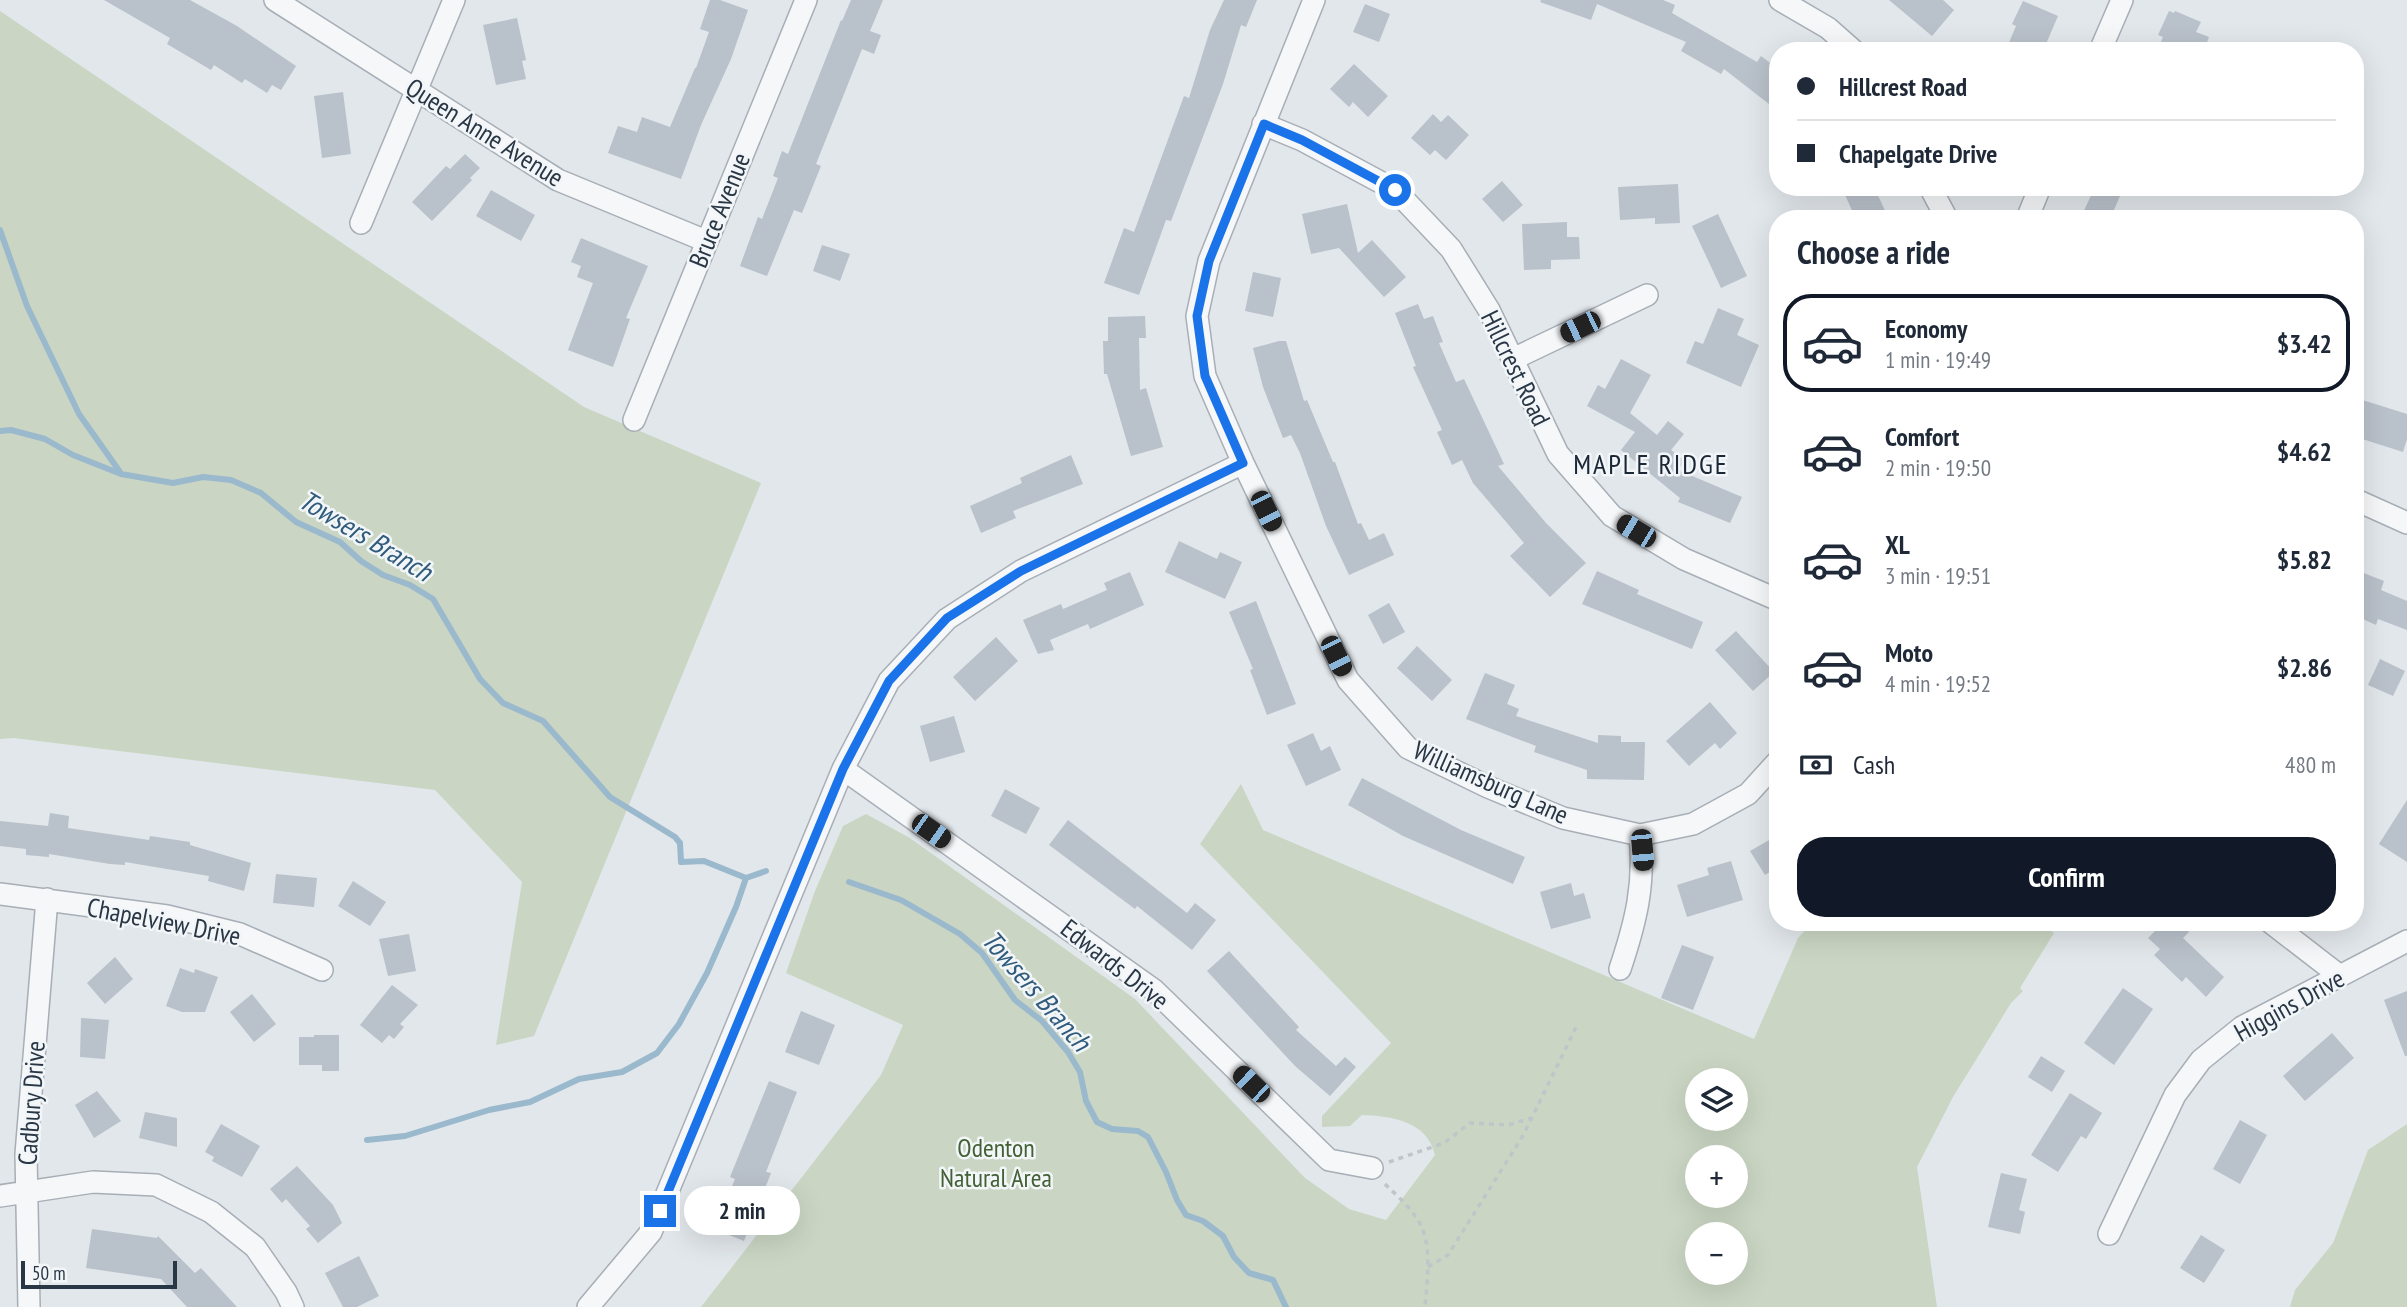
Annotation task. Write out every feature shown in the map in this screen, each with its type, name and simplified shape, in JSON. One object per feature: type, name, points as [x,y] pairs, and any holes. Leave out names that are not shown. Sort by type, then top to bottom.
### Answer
[{"type":"street","name":"Queen Anne Avenue","points":[[275,0],[558,180],[706,241]]},
{"type":"street","points":[[361,223],[454,0]]},
{"type":"street","name":"Bruce Avenue","points":[[634,420],[806,0]]},
{"type":"street","name":"Williamsburg Lane","points":[[1314,0],[1209,261],[1197,316],[1205,376],[1243,463],[1348,680],[1409,748],[1488,787],[1563,818],[1640,835]]},
{"type":"street","points":[[1780,0],[1828,28],[1844,42]]},
{"type":"street","points":[[2104,42],[2122,0]]},
{"type":"street","name":"Hillcrest Road","points":[[1264,124],[1302,140],[1395,190],[1451,249],[1489,310],[1558,454],[1612,516],[1684,559],[1769,596]]},
{"type":"street","points":[[1513,359],[1647,295]]},
{"type":"street","points":[[588,1307],[651,1232],[843,769],[889,681],[947,618],[1021,571],[1243,463]]},
{"type":"street","points":[[2364,504],[2407,523]]},
{"type":"street","name":"Edwards Drive","points":[[843,769],[1154,990],[1329,1160],[1372,1168]]},
{"type":"street","points":[[1620,969],[1636,921],[1643,865],[1640,835],[1693,824],[1748,794],[1769,771]]},
{"type":"street","name":"Chapelview Drive","points":[[0,894],[167,916],[240,934],[322,970]]},
{"type":"street","name":"Cadbury Drive","points":[[29,1307],[26,1154],[47,900]]},
{"type":"street","points":[[2282,931],[2340,976]]},
{"type":"street","name":"Higgins Drive","points":[[2109,1234],[2175,1095],[2201,1060],[2242,1027],[2407,941]]},
{"type":"street","points":[[0,1196],[93,1182],[156,1185],[211,1212],[255,1247],[286,1292],[293,1307]]},
{"type":"path","points":[[1428,1267],[1448,1255],[1532,1118],[1576,1027]]},
{"type":"path","points":[[1424,1307],[1428,1267],[1425,1236],[1416,1217],[1372,1168],[1444,1143],[1470,1124],[1508,1125],[1532,1118]]},
{"type":"green space","points":[[0,11],[584,407],[761,483],[534,1036],[496,1045],[522,882],[435,790],[14,738],[0,739]]},
{"type":"green space","name":"Odenton Natural Area","points":[[1241,784],[1263,830],[1754,1039],[1798,938],[1805,931],[2054,933],[2020,988],[2023,991],[2011,1003],[1953,1097],[1917,1167],[1937,1307],[701,1307],[881,1075],[903,1025],[786,973],[815,891],[843,826],[866,814],[910,838],[1135,999],[1305,1178],[1349,1209],[1386,1220],[1435,1155],[1431,1144],[1416,1128],[1396,1119],[1362,1115],[1350,1126],[1322,1127],[1322,1116],[1391,1043],[1200,844]]},
{"type":"green space","points":[[2407,1124],[2407,1307],[2290,1307],[2295,1290],[2333,1243],[2368,1150]]},
{"type":"building","points":[[104,0],[190,0],[237,26],[296,66],[281,90],[272,85],[267,93],[245,79],[242,83],[214,65],[211,70],[167,44],[170,38]]},
{"type":"building","points":[[710,0],[720,0],[748,10],[731,59],[701,125],[681,179],[608,153],[618,126],[637,132],[642,117],[670,127],[709,32],[700,29]]},
{"type":"building","points":[[851,0],[883,0],[870,31],[881,35],[874,54],[862,49],[816,164],[821,166],[802,213],[794,210],[767,276],[740,266],[758,217],[762,219],[778,178],[773,176],[782,151],[788,154]]},
{"type":"building","points":[[1224,0],[1257,0],[1246,27],[1241,25],[1223,84],[1171,221],[1166,220],[1139,295],[1104,283],[1124,228],[1134,232],[1184,96],[1189,98],[1210,30]]},
{"type":"building","points":[[1663,0],[1675,5],[1672,13],[1757,62],[1761,56],[1769,62],[1769,104],[1724,69],[1721,74],[1681,51],[1686,42],[1597,4],[1591,20],[1540,2]]},
{"type":"building","points":[[1889,0],[1943,0],[1954,10],[1932,36]]},
{"type":"building","points":[[2023,1],[2058,16],[2047,42],[2009,42],[2016,26],[2012,24]]},
{"type":"building","points":[[1365,4],[1390,14],[1379,42],[1353,32]]},
{"type":"building","points":[[2169,11],[2175,11],[2201,22],[2196,32],[2209,37],[2207,42],[2161,42],[2163,37],[2158,35]]},
{"type":"building","points":[[517,18],[526,60],[522,61],[526,79],[496,85],[483,25]]},
{"type":"building","points":[[1354,64],[1388,96],[1368,117],[1353,102],[1349,107],[1330,89]]},
{"type":"building","points":[[343,92],[351,154],[322,158],[314,96]]},
{"type":"building","points":[[1433,114],[1441,122],[1448,115],[1469,135],[1446,160],[1435,150],[1430,155],[1411,138]]},
{"type":"building","points":[[465,154],[480,168],[470,178],[472,180],[432,221],[412,202],[446,166],[450,169]]},
{"type":"building","points":[[1502,181],[1523,205],[1503,222],[1482,199]]},
{"type":"building","points":[[1678,184],[1680,223],[1655,224],[1655,218],[1620,220],[1618,187]]},
{"type":"building","points":[[491,190],[535,215],[521,241],[476,216]]},
{"type":"building","points":[[1845,196],[1878,196],[1885,210],[1852,210]]},
{"type":"building","points":[[2091,196],[2120,196],[2114,210],[2084,210]]},
{"type":"building","points":[[1347,204],[1358,253],[1372,240],[1406,277],[1384,297],[1339,248],[1311,254],[1302,214]]},
{"type":"building","points":[[1718,214],[1747,276],[1721,288],[1692,226]]},
{"type":"building","points":[[1567,222],[1567,237],[1579,237],[1580,259],[1551,260],[1551,269],[1524,270],[1522,224]]},
{"type":"building","points":[[581,238],[648,266],[626,318],[630,319],[613,367],[568,350],[593,283],[577,277],[581,266],[571,262]]},
{"type":"building","points":[[822,245],[850,254],[840,281],[813,271]]},
{"type":"building","points":[[1253,272],[1281,278],[1273,317],[1245,311]]},
{"type":"building","points":[[1418,304],[1424,319],[1433,316],[1443,342],[1439,343],[1456,382],[1464,379],[1504,464],[1498,466],[1546,523],[1586,563],[1550,597],[1510,556],[1524,543],[1473,483],[1462,460],[1452,465],[1437,432],[1442,430],[1413,367],[1416,366],[1395,313]]},
{"type":"building","points":[[1718,308],[1744,319],[1737,335],[1759,345],[1741,387],[1686,363],[1695,341],[1703,344]]},
{"type":"building","points":[[1145,316],[1146,338],[1139,338],[1140,390],[1146,388],[1163,447],[1131,456],[1107,374],[1104,374],[1103,341],[1108,341],[1108,317]]},
{"type":"building","points":[[1286,341],[1304,401],[1307,400],[1335,462],[1358,524],[1361,523],[1369,540],[1384,533],[1394,555],[1349,575],[1326,526],[1300,453],[1291,435],[1283,438],[1263,387],[1253,348]]},
{"type":"building","points":[[1621,359],[1651,375],[1630,413],[1657,435],[1668,421],[1684,434],[1671,450],[1685,461],[1678,470],[1742,497],[1730,523],[1678,502],[1680,498],[1621,450],[1635,432],[1587,406],[1598,385],[1605,389]]},
{"type":"building","points":[[2364,401],[2407,414],[2407,439],[2403,452],[2364,440]]},
{"type":"building","points":[[1071,455],[1083,484],[1013,511],[1016,518],[981,533],[970,506],[1022,483],[1020,478]]},
{"type":"building","points":[[1179,541],[1217,559],[1220,552],[1242,562],[1225,599],[1165,572]]},
{"type":"building","points":[[1597,571],[1639,590],[1637,594],[1703,622],[1692,649],[1582,604]]},
{"type":"building","points":[[1130,572],[1144,605],[1090,629],[1088,624],[1050,640],[1054,650],[1038,654],[1023,620],[1061,604],[1063,609],[1107,590],[1104,583]]},
{"type":"building","points":[[2364,573],[2384,581],[2381,590],[2407,601],[2407,630],[2378,619],[2376,625],[2364,620]]},
{"type":"building","points":[[1256,601],[1296,704],[1267,715],[1250,670],[1253,669],[1229,612]]},
{"type":"building","points":[[1389,603],[1405,632],[1383,644],[1368,615]]},
{"type":"building","points":[[1736,631],[1769,667],[1769,677],[1753,691],[1715,650]]},
{"type":"building","points":[[996,637],[1018,661],[975,701],[953,677]]},
{"type":"building","points":[[1417,646],[1452,680],[1432,701],[1397,668]]},
{"type":"building","points":[[2380,659],[2405,671],[2393,696],[2368,685]]},
{"type":"building","points":[[1485,673],[1515,685],[1507,704],[1519,709],[1516,716],[1598,743],[1598,735],[1621,736],[1621,742],[1645,742],[1644,780],[1587,779],[1587,770],[1534,752],[1536,746],[1466,719]]},
{"type":"building","points":[[1710,702],[1737,733],[1720,749],[1715,743],[1689,766],[1666,741]]},
{"type":"building","points":[[954,716],[965,752],[930,762],[920,726]]},
{"type":"building","points":[[1313,733],[1321,751],[1330,746],[1341,770],[1306,786],[1287,745]]},
{"type":"building","points":[[1362,778],[1461,830],[1525,857],[1513,884],[1403,836],[1348,805]]},
{"type":"building","points":[[1005,789],[1040,808],[1026,834],[991,816]]},
{"type":"building","points":[[2407,800],[2407,862],[2379,844]]},
{"type":"building","points":[[50,813],[69,816],[68,828],[149,840],[150,836],[190,842],[190,845],[251,863],[244,891],[208,881],[209,876],[125,862],[125,865],[110,864],[49,854],[49,857],[26,855],[26,849],[0,846],[0,821],[48,826]]},
{"type":"building","points":[[1068,820],[1187,913],[1195,903],[1216,920],[1192,950],[1137,906],[1135,909],[1049,845]]},
{"type":"building","points":[[1769,840],[1769,873],[1765,875],[1750,851]]},
{"type":"building","points":[[1731,861],[1743,900],[1687,917],[1677,885],[1709,875],[1707,868]]},
{"type":"building","points":[[276,874],[317,878],[314,907],[273,903]]},
{"type":"building","points":[[353,881],[386,902],[370,926],[338,906]]},
{"type":"building","points":[[1571,883],[1574,896],[1584,893],[1591,918],[1551,929],[1540,892]]},
{"type":"building","points":[[2155,931],[2188,931],[2183,938],[2224,977],[2206,997],[2186,977],[2182,982],[2154,955],[2160,949],[2148,938]]},
{"type":"building","points":[[409,934],[416,971],[388,976],[379,939]]},
{"type":"building","points":[[1682,945],[1714,957],[1693,1010],[1661,998]]},
{"type":"building","points":[[1229,951],[1299,1027],[1296,1030],[1336,1066],[1345,1057],[1356,1067],[1330,1096],[1295,1066],[1207,971]]},
{"type":"building","points":[[115,957],[133,979],[105,1004],[87,983]]},
{"type":"building","points":[[180,968],[194,973],[195,969],[218,977],[205,1012],[182,1012],[166,1006]]},
{"type":"building","points":[[392,985],[418,1005],[400,1024],[404,1027],[394,1039],[389,1035],[382,1043],[360,1025]]},
{"type":"building","points":[[2123,988],[2153,1009],[2114,1065],[2084,1043]]},
{"type":"building","points":[[2407,991],[2407,1056],[2405,1056],[2384,1000]]},
{"type":"building","points":[[252,994],[276,1024],[254,1042],[230,1012]]},
{"type":"building","points":[[801,1011],[835,1025],[819,1065],[785,1052]]},
{"type":"building","points":[[81,1018],[109,1020],[105,1059],[80,1057]]},
{"type":"building","points":[[2332,1033],[2354,1058],[2305,1101],[2283,1076]]},
{"type":"building","points":[[339,1035],[339,1071],[322,1071],[322,1065],[299,1065],[299,1037]]},
{"type":"building","points":[[2041,1056],[2065,1071],[2052,1092],[2028,1077]]},
{"type":"building","points":[[769,1081],[797,1092],[766,1172],[771,1173],[744,1241],[709,1227],[716,1211],[721,1213],[735,1179],[730,1177]]},
{"type":"building","points":[[97,1091],[121,1121],[94,1138],[75,1105]]},
{"type":"building","points":[[2070,1093],[2102,1113],[2086,1139],[2081,1136],[2058,1172],[2031,1155]]},
{"type":"building","points":[[145,1112],[177,1118],[177,1147],[139,1138]]},
{"type":"building","points":[[2240,1120],[2267,1135],[2240,1184],[2213,1169]]},
{"type":"building","points":[[221,1124],[260,1146],[242,1177],[212,1161],[214,1157],[205,1152]]},
{"type":"building","points":[[297,1166],[333,1205],[342,1223],[318,1243],[306,1229],[310,1226],[286,1199],[282,1203],[270,1189]]},
{"type":"building","points":[[2001,1173],[2027,1179],[2019,1210],[2025,1212],[2020,1234],[1988,1227]]},
{"type":"building","points":[[92,1229],[158,1236],[195,1273],[201,1268],[237,1307],[187,1307],[161,1279],[86,1268]]},
{"type":"building","points":[[2201,1235],[2225,1250],[2204,1283],[2180,1268]]},
{"type":"building","points":[[359,1256],[379,1296],[357,1307],[343,1307],[325,1273]]},
{"type":"waterway","points":[[0,230],[27,306],[79,414],[120,472]]},
{"type":"waterway","name":"Towsers Branch","points":[[0,431],[11,430],[45,439],[73,455],[121,474],[173,483],[203,477],[231,480],[261,493],[296,522],[340,542],[361,561],[383,575],[410,585],[433,599],[480,679],[503,703],[543,721],[610,797],[675,837],[680,843],[681,862],[704,861],[746,878],[766,871]]},
{"type":"waterway","points":[[367,1140],[405,1136],[489,1110],[530,1102],[579,1079],[622,1072],[657,1053],[679,1024],[707,973],[746,878]]},
{"type":"waterway","name":"Towsers Branch","points":[[849,882],[901,900],[960,934],[982,953],[1015,1000],[1042,1021],[1068,1052],[1080,1072],[1086,1101],[1097,1122],[1112,1129],[1138,1131],[1148,1137],[1186,1215],[1203,1221],[1223,1236],[1234,1257],[1249,1273],[1273,1280],[1286,1307]]},
{"type":"district","name":"MAPLE RIDGE","points":[[1651,463]]},
{"type":"route","points":[[660,1211],[843,769],[889,681],[947,618],[1021,571],[1243,463],[1205,376],[1197,316],[1209,261],[1264,124],[1302,140],[1395,190]]}]
